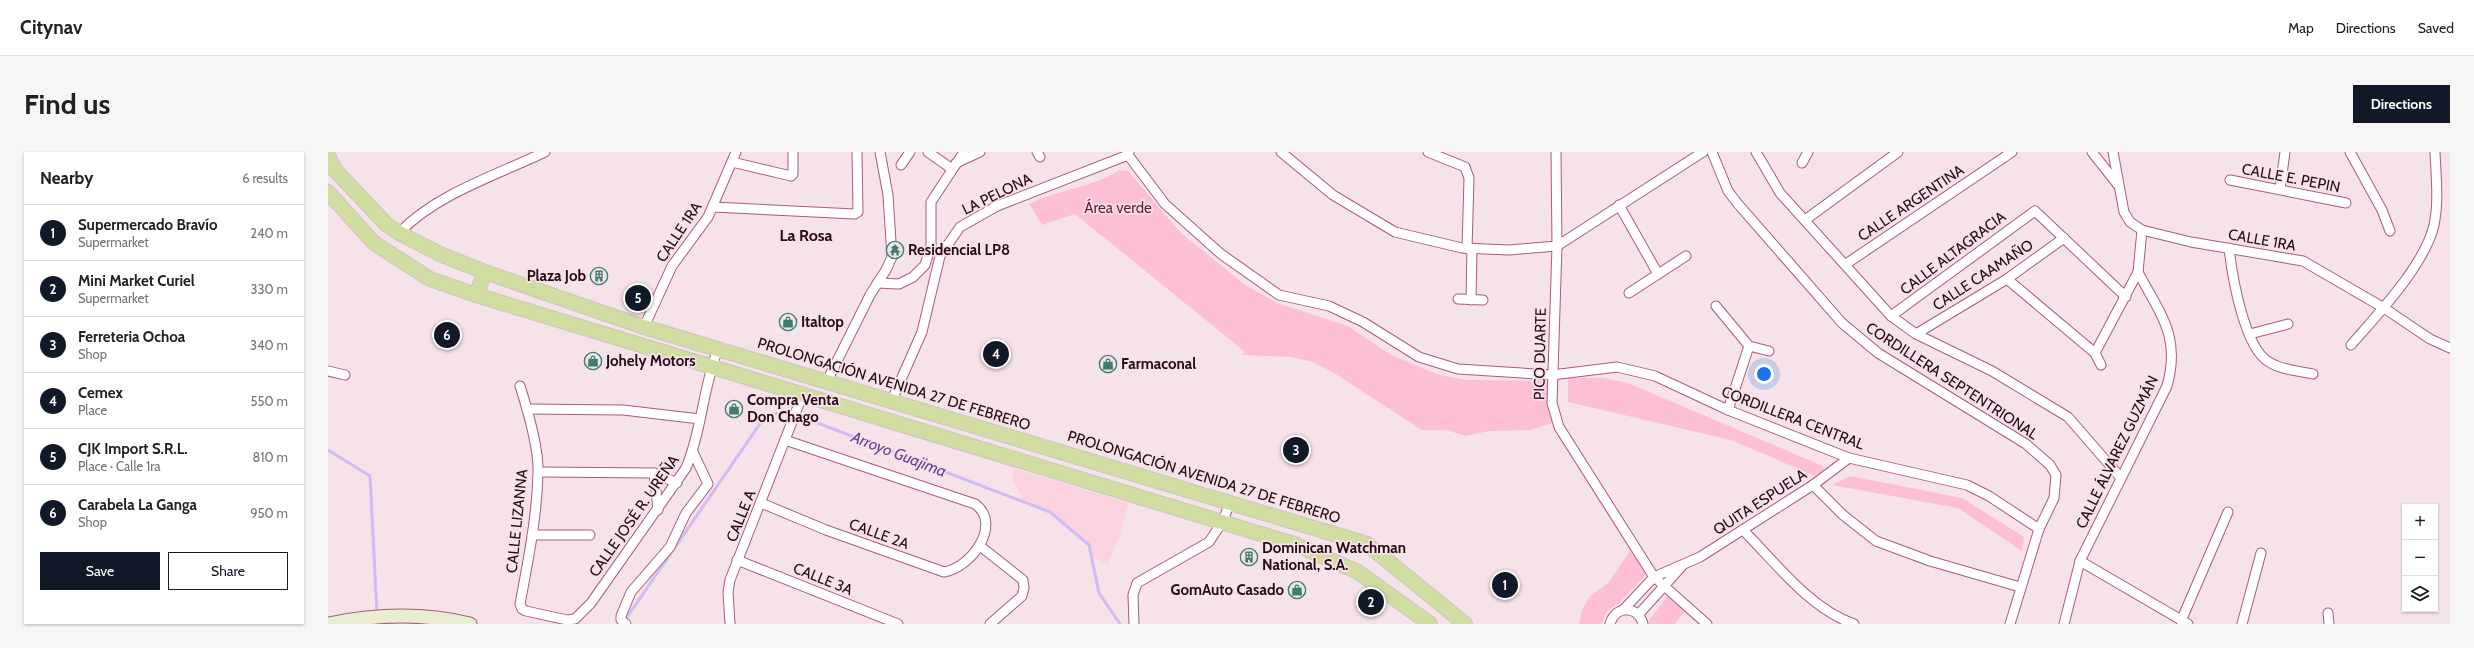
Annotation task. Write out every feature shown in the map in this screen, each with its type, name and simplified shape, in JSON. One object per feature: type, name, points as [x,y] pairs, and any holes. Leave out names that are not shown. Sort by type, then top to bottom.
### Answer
[{"type":"main road","name":"PROLONGACIÓN AVENIDA 27 DE FEBRERO","points":[[328,155],[335,170],[386,224],[399,234],[440,254],[485,272],[644,327],[892,400],[952,420],[1367,544],[1464,624]]},
{"type":"main road","points":[[329,197],[373,242],[430,279],[476,295],[711,367],[803,399],[946,439],[1297,544],[1334,559],[1358,572],[1430,624]]},
{"type":"main road","points":[[476,295],[485,272]]},
{"type":"main road","points":[[946,439],[952,420]]},
{"type":"street","points":[[399,234],[412,219],[431,206],[545,152]]},
{"type":"street","name":"CALLE 1RA","points":[[644,327],[672,266],[688,241],[706,221],[736,152]]},
{"type":"street","points":[[732,162],[791,176],[793,174],[793,152]]},
{"type":"street","points":[[713,207],[856,214],[858,212],[856,152]]},
{"type":"street","points":[[827,381],[877,283],[886,270],[892,257],[888,195],[880,152]]},
{"type":"street","points":[[901,165],[910,152]]},
{"type":"street","points":[[928,152],[954,166]]},
{"type":"street","points":[[877,283],[899,284],[913,277],[924,265],[930,245],[930,202],[964,152]]},
{"type":"street","points":[[954,166],[980,152]]},
{"type":"street","points":[[1282,152],[1333,195],[1395,232],[1470,249],[1509,250],[1558,246],[1619,205],[1703,152]]},
{"type":"street","points":[[1428,152],[1465,167],[1469,178],[1471,300]]},
{"type":"street","name":"PICO DUARTE","points":[[1556,152],[1558,246],[1552,403],[1559,427],[1654,577],[1708,624]]},
{"type":"street","name":"CORDILLERA SEPTENTRIONAL","points":[[1712,152],[1726,186],[1738,204],[1842,323],[1860,340],[1919,380],[2026,444],[2050,464],[2056,475],[2054,498],[2040,529],[2020,587],[2010,624]]},
{"type":"street","points":[[1756,152],[1780,193],[1846,264],[1891,316],[1916,334],[1992,371],[2068,418],[2121,478]]},
{"type":"street","points":[[1760,161],[1765,152]]},
{"type":"street","points":[[1802,163],[1808,152]]},
{"type":"street","points":[[1805,220],[1898,152]]},
{"type":"street","name":"CALLE ARGENTINA","points":[[1846,264],[2012,152]]},
{"type":"street","name":"CALLE 1RA","points":[[2092,152],[2119,186],[2127,218],[2142,230],[2229,248],[2303,261],[2384,308],[2430,339],[2450,348]]},
{"type":"street","points":[[2113,152],[2119,186]]},
{"type":"street","points":[[2280,189],[2285,152]]},
{"type":"street","points":[[2350,152],[2382,210],[2390,231]]},
{"type":"street","points":[[2350,345],[2384,308],[2418,261],[2432,234],[2436,212],[2435,152]]},
{"type":"street","name":"CORDILLERA CENTRAL","points":[[1129,153],[1165,204],[1221,254],[1279,295],[1329,306],[1363,322],[1418,357],[1458,369],[1552,375],[1617,367],[1655,376],[1728,410],[1849,458],[1967,485],[1990,496],[2040,529]]},
{"type":"street","name":"LA PELONA","points":[[892,400],[922,332],[940,256],[960,227],[997,206],[1129,153]]},
{"type":"street","name":"CALLE E. PEPIN","points":[[2230,180],[2346,203]]},
{"type":"street","points":[[1619,205],[1658,274]]},
{"type":"street","name":"CALLE ALTAGRACIA","points":[[1891,316],[2031,212],[2038,212],[2064,238]]},
{"type":"street","points":[[2095,353],[2138,272],[2142,230]]},
{"type":"street","points":[[2064,238],[2126,297]]},
{"type":"street","name":"CALLE CAAMAÑO","points":[[1916,334],[2007,279],[2064,238]]},
{"type":"street","points":[[2229,248],[2236,296],[2250,334],[2268,362],[2314,374]]},
{"type":"street","points":[[1629,293],[1686,256]]},
{"type":"street","name":"CALLE ÁLVAREZ GUZMÁN","points":[[2064,624],[2080,561],[2167,386],[2172,360],[2171,335],[2138,272]]},
{"type":"street","points":[[2007,279],[2095,353],[2101,365]]},
{"type":"street","points":[[1458,299],[1484,300]]},
{"type":"street","points":[[1716,306],[1749,346],[1769,351]]},
{"type":"street","points":[[2250,334],[2288,324]]},
{"type":"street","points":[[1728,410],[1749,346]]},
{"type":"street","name":"CALLE JOSÉ R. UREÑA","points":[[526,611],[567,620],[580,616],[658,510],[677,483],[693,452],[711,367],[718,349]]},
{"type":"street","points":[[328,371],[345,375]]},
{"type":"street","name":"CALLE LIZANNA","points":[[520,386],[527,409],[538,472],[532,535],[520,604],[522,609],[526,611]]},
{"type":"street","name":"CALLE A","points":[[731,624],[728,592],[738,560],[785,440],[803,399]]},
{"type":"street","points":[[527,409],[622,410],[700,419]]},
{"type":"street","points":[[785,440],[975,504],[982,509],[985,516],[986,529],[980,546],[1023,580],[1024,588],[1022,596],[990,624]]},
{"type":"street","points":[[624,623],[621,613],[631,592],[670,547],[686,513],[708,484],[693,452]]},
{"type":"street","name":"QUITA ESPUELA","points":[[1654,577],[1700,557],[1813,485],[1849,458]]},
{"type":"street","points":[[538,472],[654,473],[677,483]]},
{"type":"street","points":[[654,473],[658,510]]},
{"type":"street","points":[[1813,485],[1843,515],[1876,541],[1930,561],[2020,587]]},
{"type":"street","points":[[1136,624],[1133,595],[1137,583],[1204,546],[1223,522],[1230,502]]},
{"type":"street","name":"CALLE 2A","points":[[761,503],[826,530],[944,572],[956,570],[980,546]]},
{"type":"street","points":[[2080,561],[2184,622],[2228,512]]},
{"type":"street","points":[[1743,530],[1803,591],[1825,609],[1854,624]]},
{"type":"street","points":[[532,535],[590,536]]},
{"type":"street","points":[[2242,624],[2261,553]]},
{"type":"street","name":"CALLE 3A","points":[[738,560],[898,624]]},
{"type":"street","points":[[1639,614],[1665,587],[1683,565]]},
{"type":"street","points":[[1610,624],[1614,614],[1624,609],[1654,577]]},
{"type":"street","points":[[1624,609],[1639,614],[1643,624]]},
{"type":"street","points":[[2328,613],[2329,624]]},
{"type":"street","points":[[329,624],[363,618],[388,616],[427,616],[470,624]]},
{"type":"shaded area","points":[[1014,469],[1129,503],[1119,537],[1108,564],[1091,557],[1089,544],[1050,512],[1025,503],[1012,479]]},
{"type":"green space","name":"Área verde","points":[[1120,170],[1128,171],[1180,232],[1244,284],[1277,303],[1348,326],[1391,355],[1439,375],[1467,380],[1548,381],[1553,413],[1646,571],[1645,576],[1619,603],[1607,611],[1601,624],[1579,624],[1582,610],[1590,596],[1608,583],[1630,551],[1559,438],[1552,423],[1531,430],[1489,431],[1466,436],[1446,430],[1422,430],[1334,373],[1313,362],[1291,357],[1243,355],[1244,351],[1075,214],[1042,225],[1029,204],[1052,195],[1098,181]]},
{"type":"green space","points":[[1568,378],[1603,378],[1628,383],[1823,466],[1824,470],[1815,476],[1731,440],[1568,402]]},
{"type":"green space","points":[[1850,476],[1962,498],[2024,537],[2022,551],[1958,508],[1832,485]]},
{"type":"green space","points":[[1668,595],[1704,624],[1698,624],[1684,612],[1675,624],[1649,624],[1649,620]]},
{"type":"waterway","name":"Arroyo Guajima","points":[[625,620],[766,415],[789,412],[1050,512],[1089,545],[1099,593],[1120,624]]},
{"type":"waterway","points":[[328,450],[370,476],[377,614]]},
{"type":"place","name":"Residencial LP8","points":[[895,250]]},
{"type":"place","name":"Plaza Job","points":[[599,276]]},
{"type":"place","name":"CJK Import S.R.L.","points":[[638,298]]},
{"type":"place","name":"Italtop","points":[[788,322]]},
{"type":"place","name":"Carabela La Ganga","points":[[447,335]]},
{"type":"place","name":"Cemex","points":[[996,354]]},
{"type":"place","name":"Johely Motors","points":[[593,361]]},
{"type":"place","name":"Farmaconal","points":[[1108,364]]},
{"type":"place","name":"Compra Venta Don Chago","points":[[734,409]]},
{"type":"place","name":"Ferreteria Ochoa","points":[[1296,450]]},
{"type":"place","name":"Dominican Watchman National, S.A.","points":[[1249,557]]},
{"type":"place","name":"Supermercado Bravío","points":[[1505,585]]},
{"type":"place","name":"GomAuto Casado","points":[[1297,590]]},
{"type":"place","name":"Mini Market Curiel","points":[[1371,602]]},
{"type":"district","name":"La Rosa","points":[[806,235]]}]
